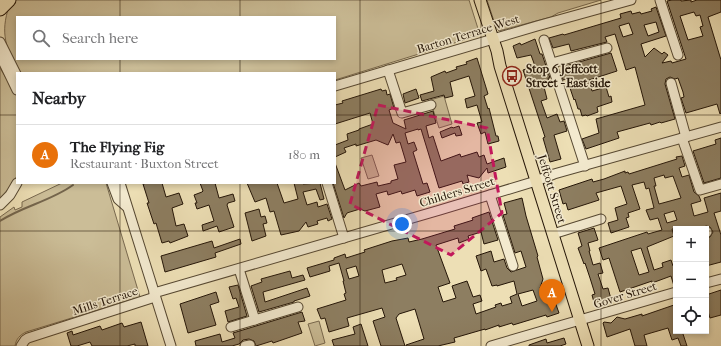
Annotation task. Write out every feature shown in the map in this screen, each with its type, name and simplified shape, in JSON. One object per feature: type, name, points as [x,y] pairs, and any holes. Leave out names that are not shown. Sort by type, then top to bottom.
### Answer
[{"type":"main road","name":"Jeffcott Street","points":[[480,0],[588,346]]},
{"type":"street","name":"Barton Terrace West","points":[[336,86],[631,0]]},
{"type":"street","points":[[660,0],[678,55]]},
{"type":"street","points":[[544,40],[585,166]]},
{"type":"street","points":[[0,42],[16,74]]},
{"type":"street","points":[[552,63],[607,48]]},
{"type":"street","points":[[1,58],[16,88]]},
{"type":"street","points":[[388,70],[402,113],[430,104]]},
{"type":"street","points":[[671,83],[684,138],[700,190],[721,184]]},
{"type":"street","name":"Childers Street","points":[[154,295],[490,195],[554,174],[721,127]]},
{"type":"street","points":[[0,206],[10,195],[16,184]]},
{"type":"street","points":[[112,184],[118,199],[126,206]]},
{"type":"street","name":"Mills Terrace","points":[[21,346],[24,340],[28,338],[154,295],[120,184]]},
{"type":"street","points":[[327,184],[344,238]]},
{"type":"street","points":[[490,195],[513,266]]},
{"type":"street","points":[[552,234],[601,219]]},
{"type":"street","points":[[238,269],[254,320]]},
{"type":"street","points":[[709,282],[721,279]]},
{"type":"street","name":"Gover Street","points":[[494,346],[673,293]]},
{"type":"street","points":[[154,295],[171,346]]},
{"type":"street","points":[[231,327],[298,307]]},
{"type":"highlighted area","points":[[378,105],[487,128],[502,213],[451,255],[350,204]]},
{"type":"shaded area","points":[[11,0],[469,0],[480,35],[336,80],[336,72],[18,72],[9,53],[5,37],[5,20]]},
{"type":"shaded area","points":[[487,0],[601,0],[558,13],[551,17],[499,31],[496,27]]},
{"type":"shaded area","points":[[0,68],[16,94],[16,178],[0,199]]},
{"type":"shaded area","points":[[444,96],[452,124],[439,128],[430,100]]},
{"type":"shaded area","points":[[372,155],[379,176],[368,179],[361,158]]},
{"type":"shaded area","points":[[60,184],[106,184],[140,297],[26,332],[16,341],[15,346],[0,346],[0,217],[14,207],[15,210],[22,207],[22,202]]},
{"type":"shaded area","points":[[319,321],[325,343],[315,346],[308,324]]},
{"type":"building","points":[[691,0],[691,2],[697,0],[721,0],[721,12],[708,17],[721,60],[721,113],[720,114],[717,104],[686,113],[681,98],[684,97],[683,92],[678,78],[675,79],[670,77],[666,79],[665,84],[675,119],[651,125],[650,123],[617,132],[619,138],[586,149],[582,139],[599,133],[596,119],[645,105],[635,67],[626,70],[615,34],[605,37],[607,42],[571,51],[569,44],[553,48],[549,38],[621,18],[620,14],[631,11],[632,14],[640,12],[641,14],[652,11],[651,9],[656,7],[666,36],[641,44],[645,57],[654,48],[662,54],[664,52],[668,55],[662,63],[671,61],[672,63],[686,59],[667,1]],"holes":[[[694,12],[696,16],[700,15],[703,26],[700,27],[703,36],[688,40],[680,16]],[[656,22],[659,32],[648,36],[644,25]],[[629,23],[633,34],[623,37],[619,26]]]},
{"type":"building","points":[[535,39],[550,78],[548,78],[549,81],[543,83],[547,99],[541,101],[547,118],[557,114],[560,122],[564,121],[567,131],[554,135],[561,159],[550,162],[543,138],[545,137],[523,70],[535,66],[531,55],[517,58],[513,46],[520,43],[521,45]]},
{"type":"building","points":[[611,53],[617,71],[589,80],[592,91],[606,87],[609,97],[611,96],[612,102],[597,107],[598,112],[587,116],[582,116],[575,99],[574,100],[567,79],[563,80],[561,72],[566,70],[565,66]]},
{"type":"building","points":[[477,58],[488,94],[484,96],[488,109],[489,108],[496,136],[498,136],[499,141],[488,144],[485,132],[481,134],[477,123],[482,122],[477,105],[467,108],[465,99],[475,96],[469,76],[450,82],[453,96],[445,98],[444,95],[422,101],[420,95],[434,91],[431,77],[445,71],[446,73],[457,69],[456,67],[467,64],[466,62]]},
{"type":"building","points":[[381,89],[382,91],[386,90],[387,95],[390,94],[394,108],[389,110],[393,123],[406,129],[404,120],[433,111],[436,123],[426,126],[429,138],[433,136],[441,161],[460,154],[461,157],[477,152],[479,157],[484,155],[487,164],[504,158],[506,167],[488,173],[487,168],[479,178],[467,175],[469,182],[463,184],[462,181],[439,188],[421,129],[405,133],[408,144],[414,142],[417,150],[413,152],[423,184],[427,183],[430,192],[417,196],[415,190],[402,194],[401,191],[388,195],[387,191],[376,194],[380,207],[365,211],[360,209],[350,212],[347,213],[344,218],[333,184],[336,184],[336,166],[345,190],[359,183],[361,186],[377,182],[378,186],[391,183],[391,181],[398,179],[394,165],[406,162],[400,142],[396,143],[393,134],[388,145],[376,140],[356,146],[356,144],[344,148],[346,152],[336,157],[336,145],[348,140],[347,134],[373,124],[370,113],[336,124],[336,105],[343,103],[342,101]]},
{"type":"building","points":[[416,89],[419,98],[405,103],[403,94]]},
{"type":"building","points":[[459,126],[462,135],[456,136],[455,133],[442,138],[440,132]]},
{"type":"building","points":[[721,138],[721,178],[704,183],[693,151],[716,144],[715,140]]},
{"type":"building","points":[[682,156],[685,166],[679,168],[682,177],[689,175],[694,192],[699,196],[701,201],[691,204],[694,216],[708,212],[704,198],[721,193],[721,211],[714,213],[721,235],[721,262],[709,265],[709,237],[713,232],[709,226],[673,226],[673,236],[647,247],[654,270],[663,267],[662,263],[671,260],[673,266],[673,283],[671,276],[620,292],[609,258],[603,260],[599,248],[647,232],[648,234],[662,230],[658,218],[650,220],[646,210],[654,208],[649,188],[646,189],[644,182],[632,185],[640,209],[628,213],[629,217],[626,218],[629,227],[611,233],[608,223],[618,220],[615,208],[627,204],[621,186],[596,193],[599,200],[568,210],[566,203],[563,204],[559,190],[592,179],[593,182],[604,179],[625,171],[625,173],[628,172],[629,174],[677,159],[676,157]],"holes":[[[664,175],[665,178],[673,176],[681,198],[659,204],[654,186],[656,186],[654,178]],[[674,211],[677,220],[667,223],[664,214]],[[641,248],[649,272],[639,275],[631,251]]]},
{"type":"building","points":[[143,184],[162,184],[166,197],[179,193],[183,204],[172,208],[176,226],[184,224],[188,236],[170,243],[169,241],[162,243],[156,223],[154,224],[147,203],[149,203]]},
{"type":"building","points":[[200,184],[215,184],[219,198],[233,194],[235,201],[228,203],[227,205],[234,227],[219,232],[217,226],[203,231],[202,225],[214,221],[209,205],[197,209],[195,203],[197,203],[194,195],[203,191]]},
{"type":"building","points":[[247,184],[277,184],[284,203],[298,199],[294,184],[320,184],[324,199],[320,200],[316,189],[303,192],[307,205],[317,202],[318,207],[327,204],[332,219],[328,221],[327,218],[317,221],[318,224],[308,227],[306,222],[299,231],[281,235],[274,211],[270,212],[266,198],[255,202]]},
{"type":"building","points":[[522,198],[543,279],[540,288],[549,285],[559,313],[547,317],[546,315],[513,325],[512,323],[499,327],[499,325],[454,338],[455,342],[438,346],[406,346],[424,339],[415,309],[399,314],[396,318],[405,346],[381,346],[373,321],[385,317],[382,308],[347,318],[349,326],[329,332],[325,318],[321,319],[317,309],[346,300],[344,294],[346,293],[344,281],[339,263],[329,266],[330,271],[310,277],[307,268],[334,260],[334,258],[345,254],[346,258],[365,252],[364,250],[392,241],[408,238],[409,242],[455,229],[454,226],[473,220],[472,218],[489,212],[498,240],[484,244],[481,232],[468,236],[469,239],[459,243],[458,238],[436,245],[450,283],[438,287],[443,302],[456,298],[452,286],[467,281],[473,297],[480,295],[482,301],[473,304],[476,314],[496,307],[495,305],[501,303],[502,306],[512,303],[510,297],[517,294],[514,281],[492,286],[486,269],[481,271],[476,256],[491,251],[494,262],[504,259],[507,268],[511,272],[526,267],[521,251],[515,253],[503,215],[507,214],[504,203]],"holes":[[[402,264],[406,275],[396,278],[397,280],[385,283],[382,270]],[[356,266],[359,276],[349,279],[346,269]],[[533,290],[537,301],[522,306],[518,294]]]},
{"type":"building","points":[[259,209],[261,217],[265,216],[267,223],[263,224],[266,236],[252,241],[245,213]]},
{"type":"building","points":[[594,228],[598,240],[588,243],[589,251],[593,265],[600,263],[603,273],[598,274],[603,289],[608,288],[611,299],[595,306],[592,295],[595,294],[585,263],[584,264],[578,248],[582,246],[578,233]]},
{"type":"building","points":[[240,239],[241,244],[215,253],[216,257],[165,272],[161,256],[212,241],[214,248]]},
{"type":"building","points":[[290,271],[292,278],[303,275],[305,280],[263,292],[265,302],[307,288],[310,296],[259,312],[251,286],[262,282],[261,279]]},
{"type":"building","points":[[238,285],[247,316],[228,322],[225,311],[239,307],[236,298],[233,299],[229,287]]},
{"type":"building","points":[[721,290],[721,315],[710,318],[709,294]]},
{"type":"building","points":[[216,292],[219,302],[210,305],[216,325],[188,333],[180,304]]},
{"type":"building","points":[[673,305],[673,334],[683,334],[687,346],[681,346],[678,338],[672,340],[668,328],[644,335],[647,346],[635,346],[630,329],[607,337],[604,322],[611,323],[617,317],[625,319],[642,314],[642,316]]},
{"type":"building","points":[[302,312],[305,321],[298,322],[302,333],[273,343],[272,341],[256,346],[254,341],[249,339],[243,340],[239,344],[232,346],[196,346],[195,341],[220,334],[222,342],[235,338],[233,333]]},
{"type":"building","points":[[141,322],[148,346],[135,346],[135,344],[127,346],[92,346],[90,342],[77,346],[71,346],[67,333],[72,331],[73,335],[100,326],[102,330],[122,323],[124,327]]},
{"type":"building","points":[[361,324],[368,346],[334,346],[332,340],[355,334],[353,327]]},
{"type":"building","points":[[564,338],[566,344],[560,346],[529,346],[546,339],[547,343]]},
{"type":"waterway","points":[[0,221],[18,211],[56,195],[73,185]]},
{"type":"place","name":"Stop 6 Jeffcott Street - East side","points":[[512,76]]},
{"type":"place","name":"The Flying Fig","points":[[552,312]]}]
